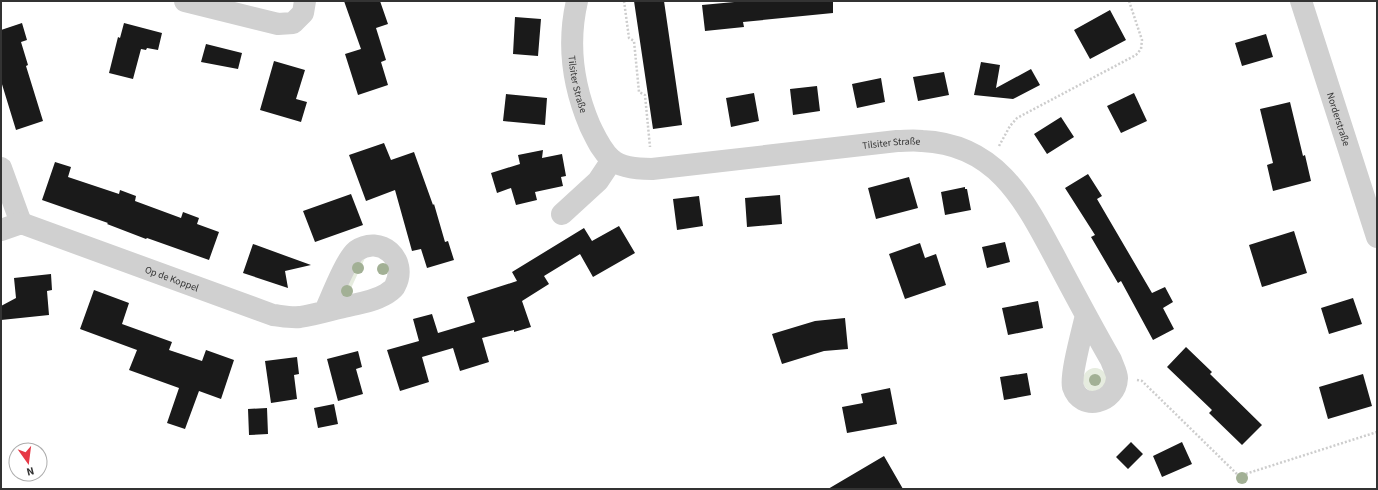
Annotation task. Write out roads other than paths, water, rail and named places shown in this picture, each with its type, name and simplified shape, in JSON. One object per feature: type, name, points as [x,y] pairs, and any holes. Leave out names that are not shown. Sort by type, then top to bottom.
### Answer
[{"type":"street","points":[[185,1],[231,6],[278,24],[293,23],[303,13],[305,1]]},
{"type":"street","name":"Tilsiter Straße","points":[[577,1],[571,42],[572,65],[578,91],[586,115],[599,144],[612,160],[630,168],[652,169],[897,141],[922,140],[948,144],[969,152],[989,164],[1003,176],[1023,201],[1111,360],[1117,377],[1114,391],[1103,400],[1090,402],[1080,397],[1073,387],[1073,376],[1086,315]]},
{"type":"street","name":"Norderstraße","points":[[1301,1],[1377,237]]},
{"type":"street","points":[[562,214],[598,181],[612,160]]},
{"type":"street","name":"Op de Koppel","points":[[1,168],[11,227],[273,315],[301,317],[325,311]]}]
